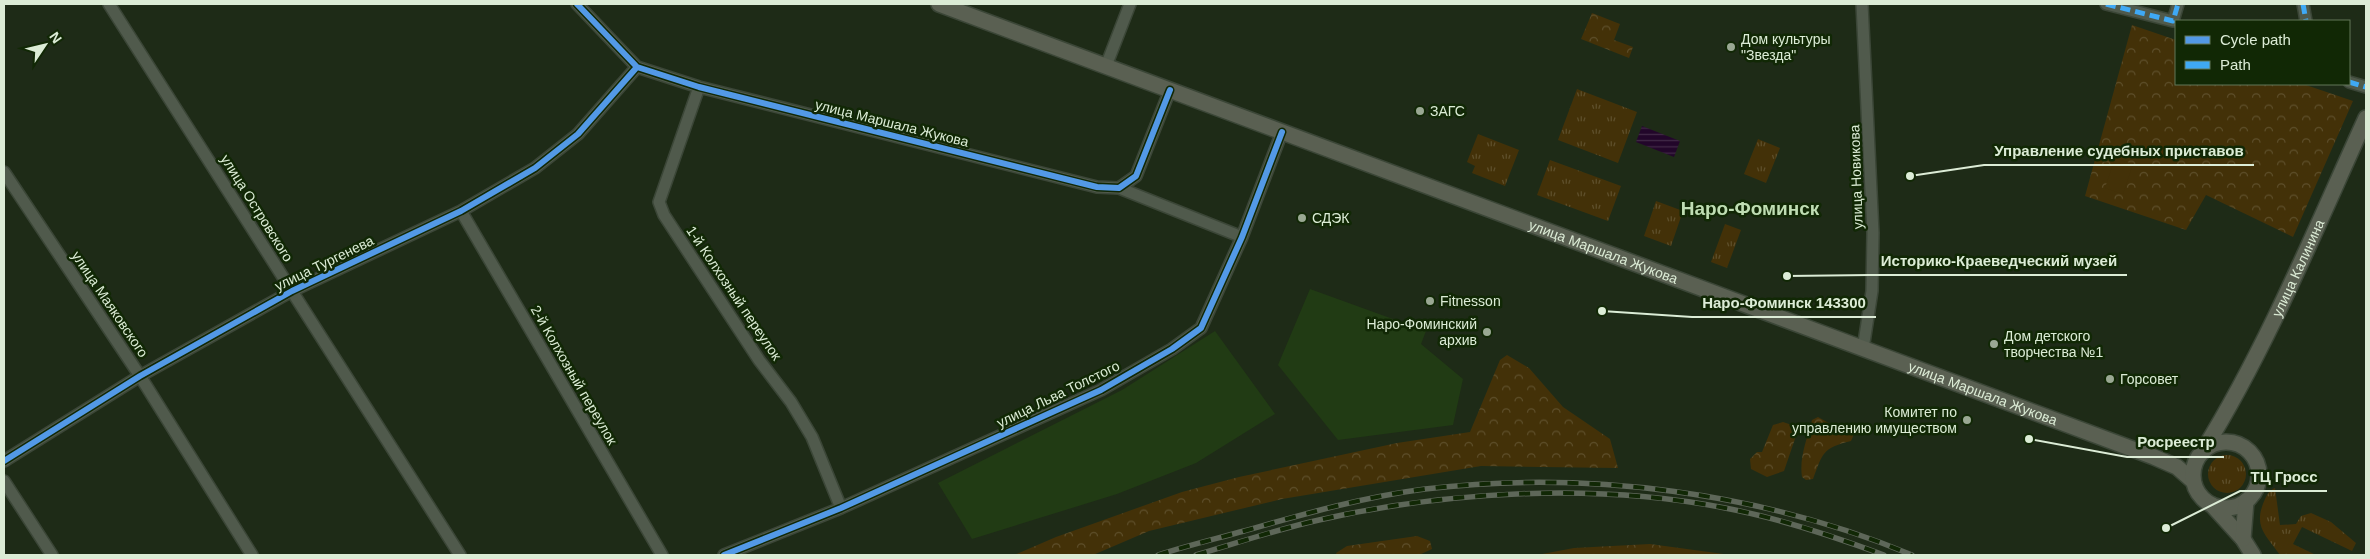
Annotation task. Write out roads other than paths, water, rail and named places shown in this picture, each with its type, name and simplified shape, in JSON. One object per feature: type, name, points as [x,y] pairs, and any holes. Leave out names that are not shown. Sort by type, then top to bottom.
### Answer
[{"type":"main road","name":"улица Маршала Жукова","points":[[939,4],[2177,467],[2193,481]]},
{"type":"main road","name":"улица Калинина","points":[[2202,451],[2224,417],[2305,256],[2366,118]]},
{"type":"main road","points":[[2224,417],[2229,435],[2234,443]]},
{"type":"main road","points":[[2177,467],[2202,451],[2220,443],[2234,443],[2252,455],[2257,469],[2258,483],[2246,501],[2233,508],[2222,508],[2212,505]]},
{"type":"main road","points":[[2202,451],[2194,466],[2193,481],[2199,492],[2243,539],[2253,555]]},
{"type":"main road","points":[[2243,539],[2246,501]]},
{"type":"street","name":"улица Островского","points":[[109,4],[460,555]]},
{"type":"street","name":"улица Маршала Жукова","points":[[576,4],[637,67],[699,87],[1085,185],[1119,188],[1242,238]]},
{"type":"street","points":[[1106,66],[1130,4]]},
{"type":"street","name":"улица Новикова","points":[[1862,4],[1870,127],[1873,234],[1872,291],[1863,349]]},
{"type":"street","points":[[2106,4],[2172,21],[2178,4]]},
{"type":"street","points":[[2303,4],[2306,20]]},
{"type":"street","name":"улица Тургенева","points":[[4,461],[140,376],[292,291],[461,211],[535,168],[578,134],[637,67]]},
{"type":"street","points":[[2350,82],[2366,87]]},
{"type":"street","name":"1-й Колхозный переулок","points":[[699,87],[659,202],[664,215],[759,360],[791,402],[812,438],[841,508]]},
{"type":"street","points":[[1119,188],[1136,176],[1170,90]]},
{"type":"street","name":"улица Льва Толстого","points":[[724,555],[841,508],[1101,390],[1172,349],[1201,328],[1242,238],[1282,132]]},
{"type":"street","name":"улица Маяковского","points":[[4,172],[140,376],[252,555]]},
{"type":"street","name":"2-й Колхозный переулок","points":[[461,211],[662,555]]},
{"type":"street","points":[[4,481],[52,555]]},
{"type":"railway","points":[[1158,555],[1311,512],[1402,492],[1486,484],[1548,482],[1673,491],[1734,501],[1795,515],[1854,533],[1912,555]]},
{"type":"railway","points":[[1196,555],[1288,528],[1368,510],[1418,502],[1470,497],[1574,493],[1676,500],[1725,508],[1806,528],[1884,555]]},
{"type":"place","name":"Дом культуры \"Звезда\"","points":[[1731,47]]},
{"type":"place","name":"ЗАГС","points":[[1420,111]]},
{"type":"place","name":"Управление судебных приставов","points":[[1910,176]]},
{"type":"place","name":"СДЭК","points":[[1302,218]]},
{"type":"place","name":"Историко-Краеведческий музей","points":[[1787,276]]},
{"type":"place","name":"Fitnesson","points":[[1430,301]]},
{"type":"place","name":"Наро-Фоминск 143300","points":[[1602,311]]},
{"type":"place","name":"Наро-Фоминский архив","points":[[1487,332]]},
{"type":"place","name":"Дом детского творчества №1","points":[[1994,344]]},
{"type":"place","name":"Горсовет","points":[[2110,379]]},
{"type":"place","name":"Комитет по управлению имуществом","points":[[1967,420]]},
{"type":"place","name":"Росреестр","points":[[2029,439]]},
{"type":"place","name":"ТЦ Гросс","points":[[2166,528]]},
{"type":"district","name":"Наро-Фоминск","points":[[1750,208]]}]
